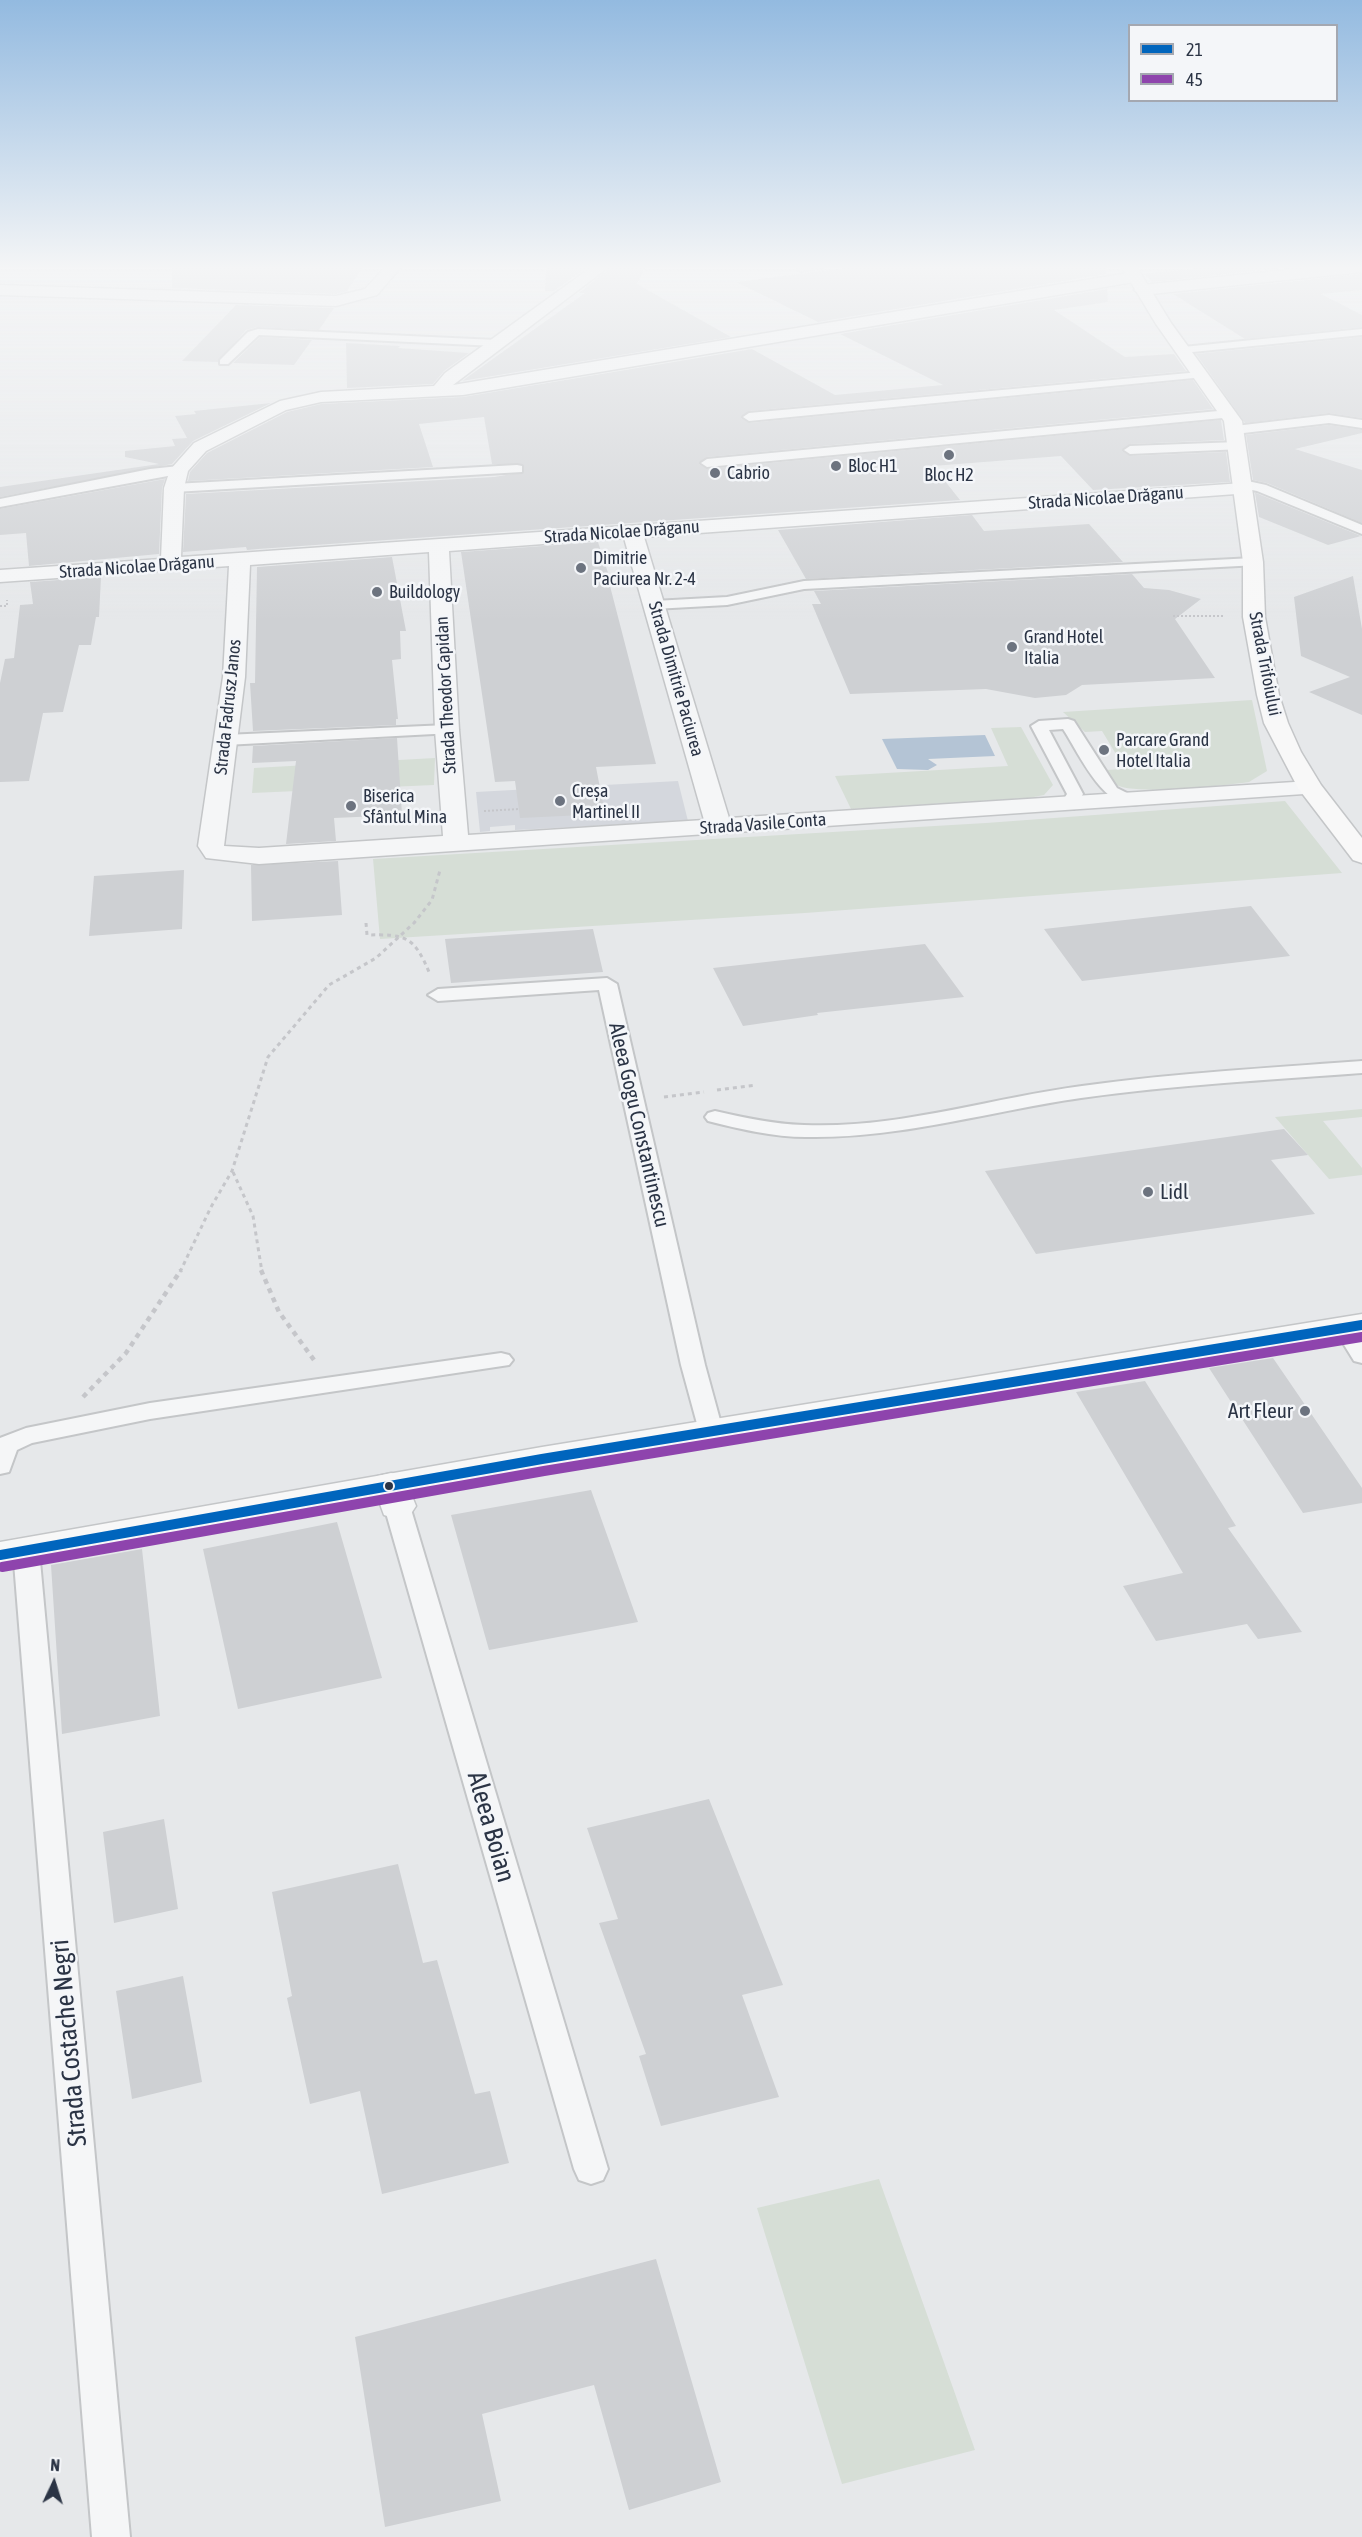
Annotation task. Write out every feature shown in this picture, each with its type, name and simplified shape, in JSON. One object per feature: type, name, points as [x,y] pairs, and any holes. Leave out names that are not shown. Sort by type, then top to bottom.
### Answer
[{"type":"street","points":[[438,392],[445,384]]},
{"type":"street","points":[[171,565],[177,479],[201,447],[280,405],[338,396],[438,392],[484,384]]},
{"type":"street","name":"Strada Trifoiului","points":[[1201,384],[1234,430],[1253,562],[1254,617],[1276,723],[1289,752],[1311,788],[1362,855]]},
{"type":"street","name":"Strada Nicolae Drăganu","points":[[0,576],[1243,487]]},
{"type":"street","name":"Strada Dimitrie Paciurea","points":[[632,531],[719,827]]},
{"type":"street","name":"Strada Theodor Capidan","points":[[439,545],[447,730],[456,843]]},
{"type":"street","name":"Strada Fadrusz Janos","points":[[215,853],[211,846],[234,677],[240,560]]},
{"type":"street","name":"Strada Vasile Conta","points":[[215,853],[260,856],[1311,788]]},
{"type":"street","points":[[13,1552],[394,1496],[711,1431],[1354,1326]]},
{"type":"lane","points":[[749,417],[1104,384]]},
{"type":"lane","points":[[707,463],[1234,430],[1329,419],[1362,424]]},
{"type":"lane","points":[[1130,450],[1234,430]]},
{"type":"lane","points":[[0,503],[150,472],[177,479],[517,469]]},
{"type":"lane","points":[[1243,487],[1261,488],[1362,530]]},
{"type":"lane","points":[[654,605],[728,601],[804,585],[1253,562]]},
{"type":"lane","points":[[1068,805],[1075,794],[1039,726],[1068,724],[1111,791],[1133,800]]},
{"type":"lane","points":[[225,740],[447,730]]},
{"type":"lane","name":"Aleea Gogu Constantinescu","points":[[438,995],[607,984],[693,1365],[711,1431]]},
{"type":"lane","points":[[715,1117],[748,1128],[825,1130],[908,1123],[1081,1092],[1210,1078],[1362,1067]]},
{"type":"lane","points":[[1354,1326],[1362,1356]]},
{"type":"lane","points":[[0,1466],[6,1445],[26,1436],[150,1411],[501,1360]]},
{"type":"lane","name":"Aleea Boian","points":[[394,1496],[591,2169]]},
{"type":"lane","name":"Strada Costache Negri","points":[[13,1552],[111,2537]]},
{"type":"path","points":[[1173,616],[1254,617]]},
{"type":"path","points":[[79,1401],[126,1353],[188,1260],[211,1207],[232,1171],[268,1057],[329,986],[376,958],[402,934],[432,900],[435,882],[456,843]]},
{"type":"path","points":[[366,923],[367,935],[402,934],[420,947],[438,995]]},
{"type":"path","points":[[633,1101],[756,1085]]},
{"type":"path","points":[[232,1171],[253,1216],[260,1267],[279,1312],[335,1385]]},
{"type":"shaded area","points":[[1252,700],[1267,771],[1249,782],[1178,789],[1137,789],[1113,783],[1106,770],[1125,769],[1102,731],[1085,732],[1063,712]]},
{"type":"shaded area","points":[[1021,727],[1053,785],[1044,795],[1029,798],[851,809],[835,776],[1008,766],[991,728]]},
{"type":"shaded area","points":[[435,758],[434,785],[252,793],[254,768]]},
{"type":"shaded area","points":[[678,781],[688,821],[515,830],[515,825],[490,827],[490,831],[480,832],[476,792]]},
{"type":"shaded area","points":[[1285,801],[1342,873],[805,913],[380,939],[373,859],[986,823]]},
{"type":"shaded area","points":[[1362,1109],[1362,1117],[1323,1121],[1362,1168],[1362,1175],[1329,1179],[1275,1117]]},
{"type":"shaded area","points":[[879,2179],[975,2450],[842,2484],[757,2208]]},
{"type":"water","points":[[985,735],[995,756],[928,759],[937,765],[928,770],[897,769],[882,739]]},
{"type":"building","points":[[347,384],[425,384],[347,388]]},
{"type":"building","points":[[539,384],[816,384],[835,395],[943,385],[1040,384],[749,411],[741,418],[749,423],[1148,384],[1196,384],[1213,409],[707,457],[699,464],[707,469],[1221,420],[1224,440],[1130,444],[1122,451],[1130,456],[1226,452],[1230,482],[1093,490],[1061,456],[933,466],[960,500],[247,550],[246,547],[183,552],[186,494],[494,477],[524,472],[522,464],[492,464],[484,417],[419,424],[433,467],[188,481],[190,472],[207,453],[287,412],[321,404],[463,397]]},
{"type":"building","points":[[1218,384],[1362,384],[1362,418],[1329,413],[1245,423]]},
{"type":"building","points":[[271,403],[193,441],[172,464],[0,497],[0,487],[159,464],[125,457],[125,451],[175,446],[172,439],[187,438],[175,416],[196,414],[194,411]]},
{"type":"building","points":[[1329,425],[1362,430],[1362,433],[1295,449],[1362,470],[1362,523],[1267,483],[1253,480],[1246,435]]},
{"type":"building","points":[[165,479],[162,488],[159,554],[29,566],[26,533],[0,535],[0,509]]},
{"type":"building","points":[[1255,493],[1361,536],[1328,545],[1259,517]]},
{"type":"building","points":[[972,515],[984,531],[1089,524],[1123,562],[806,579],[778,530]]},
{"type":"building","points":[[598,542],[611,582],[609,582],[656,764],[596,767],[605,814],[520,818],[515,781],[495,782],[461,552]]},
{"type":"building","points":[[392,557],[406,631],[400,631],[401,659],[392,660],[398,719],[396,719],[396,725],[253,731],[250,683],[255,683],[257,567]]},
{"type":"building","name":"Grand Hotel Italia","points":[[1132,574],[1144,588],[1169,590],[1201,599],[1175,619],[1215,678],[1082,685],[1066,695],[1035,698],[986,689],[850,694],[812,604],[821,604],[814,591]]},
{"type":"building","points":[[1353,576],[1362,629],[1362,715],[1309,692],[1350,677],[1301,656],[1294,597]]},
{"type":"building","points":[[101,577],[99,617],[96,617],[91,645],[79,645],[63,712],[43,713],[29,781],[0,782],[0,683],[5,659],[14,658],[20,605],[33,604],[30,582]]},
{"type":"building","points":[[397,738],[402,815],[334,818],[336,841],[286,844],[296,761],[252,763],[253,746]]},
{"type":"building","points":[[338,861],[342,915],[252,921],[251,865]]},
{"type":"building","points":[[184,870],[182,929],[89,936],[94,876]]},
{"type":"building","points":[[1251,906],[1290,956],[1082,981],[1044,929]]},
{"type":"building","points":[[593,929],[603,972],[451,983],[445,939]]},
{"type":"building","points":[[925,944],[964,997],[817,1013],[818,1015],[743,1026],[713,968]]},
{"type":"building","name":"Lidl","points":[[1284,1129],[1308,1155],[1271,1160],[1315,1214],[1036,1254],[985,1171]]},
{"type":"building","points":[[1273,1358],[1362,1488],[1362,1503],[1303,1513],[1209,1368]]},
{"type":"building","points":[[1145,1381],[1236,1526],[1228,1528],[1302,1632],[1258,1639],[1247,1624],[1156,1641],[1123,1586],[1183,1573],[1076,1392]]},
{"type":"building","points":[[591,1490],[638,1622],[489,1650],[451,1515]]},
{"type":"building","points":[[337,1522],[382,1678],[238,1709],[203,1549]]},
{"type":"building","points":[[142,1549],[160,1716],[62,1734],[51,1565]]},
{"type":"building","points":[[709,1799],[783,1985],[742,1995],[779,2097],[661,2126],[639,2056],[646,2054],[599,1923],[618,1919],[587,1828]]},
{"type":"building","points":[[164,1819],[178,1909],[114,1923],[103,1832]]},
{"type":"building","points":[[398,1864],[423,1963],[437,1960],[475,2094],[490,2091],[509,2163],[382,2194],[360,2091],[310,2104],[287,1998],[292,1996],[272,1892]]},
{"type":"building","points":[[183,1976],[202,2082],[132,2099],[116,1991]]},
{"type":"building","points":[[656,2259],[721,2482],[629,2510],[594,2385],[482,2414],[501,2501],[385,2527],[355,2337]]},
{"type":"transit line","name":"21","points":[[0,1555],[542,1459],[1362,1325]]},
{"type":"transit line","name":"45","points":[[2,1567],[544,1471],[1362,1337]]},
{"type":"place","name":"Bloc H2","points":[[949,455]]},
{"type":"place","name":"Bloc H1","points":[[836,466]]},
{"type":"place","name":"Cabrio","points":[[715,473]]},
{"type":"place","name":"Dimitrie Paciurea Nr. 2-4","points":[[581,568]]},
{"type":"place","name":"Buildology","points":[[377,592]]},
{"type":"place","name":"Grand Hotel Italia","points":[[1012,647]]},
{"type":"place","name":"Parcare Grand Hotel Italia","points":[[1104,750]]},
{"type":"place","name":"Creșa Martinel II","points":[[560,801]]},
{"type":"place","name":"Biserica Sfântul Mina","points":[[351,806]]},
{"type":"place","name":"Lidl","points":[[1148,1192]]},
{"type":"place","name":"Art Fleur","points":[[1305,1411]]}]
